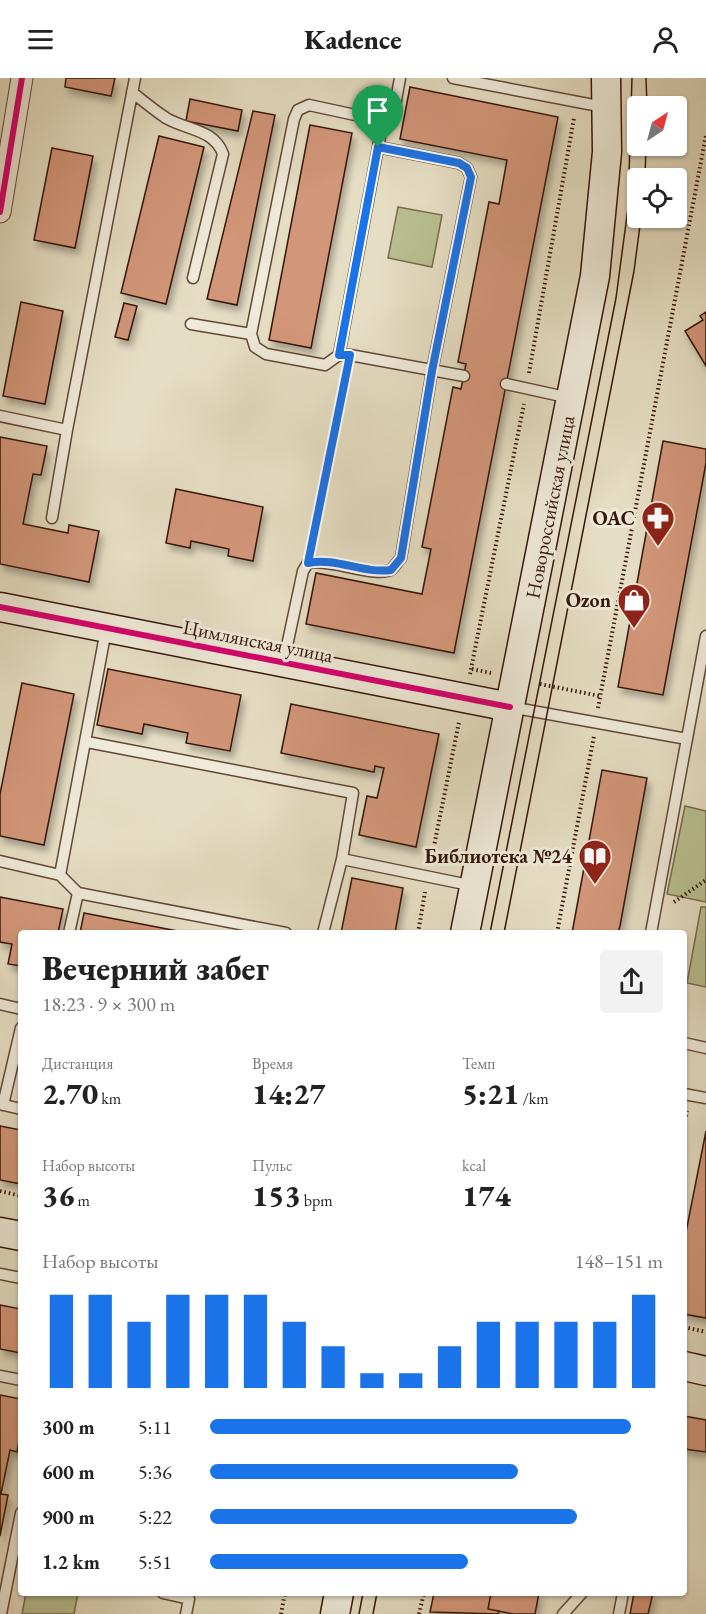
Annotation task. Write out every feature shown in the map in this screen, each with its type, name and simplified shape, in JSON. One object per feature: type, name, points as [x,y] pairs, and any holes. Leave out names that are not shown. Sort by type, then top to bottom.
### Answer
[{"type":"main road","name":"Новороссийская улица","points":[[466,930],[596,266],[604,194],[608,108],[606,78]]},
{"type":"main road","name":"Цимлянская улица","points":[[0,607],[510,707]]},
{"type":"main road","points":[[0,1232],[18,1235]]},
{"type":"main road","points":[[687,1367],[706,1371]]},
{"type":"main road","points":[[334,1614],[338,1596]]},
{"type":"street","points":[[0,212],[22,78]]},
{"type":"lane","points":[[52,518],[135,78]]},
{"type":"lane","points":[[345,355],[383,121],[394,111],[400,78]]},
{"type":"lane","points":[[453,78],[608,108]]},
{"type":"lane","points":[[132,92],[167,118],[210,136],[219,144],[223,154],[193,278]]},
{"type":"lane","points":[[383,121],[309,105],[298,110],[294,119],[251,334],[255,347],[266,354],[325,365],[345,355],[464,376]]},
{"type":"lane","points":[[284,663],[303,571],[308,563],[319,561],[379,571],[391,570],[401,558],[432,371],[471,177],[467,168],[459,163],[378,147]]},
{"type":"lane","points":[[191,324],[251,334]]},
{"type":"lane","points":[[506,384],[571,398]]},
{"type":"lane","points":[[0,416],[67,430]]},
{"type":"lane","points":[[60,875],[87,742],[106,628]]},
{"type":"lane","points":[[652,930],[706,636]]},
{"type":"lane","points":[[510,707],[687,739]]},
{"type":"lane","points":[[87,742],[352,793],[342,859],[324,930]]},
{"type":"lane","points":[[342,859],[475,887]]},
{"type":"lane","points":[[0,861],[60,875],[78,893],[270,930]]},
{"type":"lane","points":[[70,930],[78,893]]},
{"type":"lane","points":[[0,1005],[18,1008]]},
{"type":"lane","points":[[18,1040],[1,1105],[18,1108]]},
{"type":"lane","points":[[687,1044],[706,1048]]},
{"type":"lane","points":[[687,1095],[706,1098]]},
{"type":"lane","points":[[0,1274],[18,1277]]},
{"type":"lane","points":[[0,1376],[18,1379]]},
{"type":"lane","points":[[2,1614],[18,1529]]},
{"type":"lane","points":[[176,1596],[189,1599],[186,1614]]},
{"type":"lane","points":[[563,1614],[579,1596]]},
{"type":"lane","points":[[619,1614],[622,1596]]},
{"type":"path","points":[[419,930],[527,389],[577,102]]},
{"type":"path","points":[[557,930],[706,135]]},
{"type":"path","points":[[308,563],[345,355]]},
{"type":"path","points":[[654,916],[706,880]]},
{"type":"path","points":[[0,1191],[18,1195]]},
{"type":"path","points":[[687,1329],[706,1332]]},
{"type":"path","points":[[281,1614],[284,1596]]},
{"type":"path","points":[[419,1614],[423,1596]]},
{"type":"green space","points":[[398,207],[442,215],[432,267],[388,258]]},
{"type":"green space","points":[[685,806],[706,811],[706,902],[667,894]]},
{"type":"green space","points":[[701,907],[706,907],[706,987],[687,983]]},
{"type":"green space","points":[[25,1596],[77,1596],[74,1614],[22,1614]]},
{"type":"building","points":[[66,78],[115,78],[111,96],[65,87]]},
{"type":"building","points":[[410,87],[558,117],[454,653],[306,624],[316,573],[422,594],[431,549],[422,547],[453,387],[461,389],[466,364],[458,362],[489,202],[499,204],[507,160],[400,139]]},
{"type":"building","points":[[367,88],[386,91],[384,104],[364,101]]},
{"type":"building","points":[[190,99],[242,110],[238,131],[186,121]]},
{"type":"building","points":[[253,111],[275,115],[237,305],[207,299]]},
{"type":"building","points":[[310,125],[352,133],[311,348],[269,340]]},
{"type":"building","points":[[159,136],[204,147],[166,304],[121,293]]},
{"type":"building","points":[[52,148],[93,156],[75,248],[34,240]]},
{"type":"building","points":[[21,302],[63,311],[45,404],[3,396]]},
{"type":"building","points":[[124,303],[137,306],[128,340],[115,337]]},
{"type":"building","points":[[706,312],[706,366],[685,331],[703,320],[700,316]]},
{"type":"building","points":[[0,437],[47,446],[41,475],[33,474],[23,524],[68,533],[69,525],[99,531],[89,582],[0,564]]},
{"type":"building","points":[[663,441],[706,449],[706,463],[663,695],[618,687]]},
{"type":"building","points":[[176,489],[263,507],[253,561],[228,556],[229,549],[191,541],[190,548],[166,543]]},
{"type":"building","points":[[108,669],[241,695],[230,751],[186,743],[188,733],[144,724],[142,734],[97,725]]},
{"type":"building","points":[[22,683],[74,694],[44,845],[0,836],[0,794]]},
{"type":"building","points":[[291,704],[439,734],[416,847],[359,835],[367,796],[377,798],[384,768],[375,766],[374,772],[281,753]]},
{"type":"building","points":[[602,770],[647,778],[619,930],[573,930]]},
{"type":"building","points":[[352,878],[403,888],[396,930],[342,930]]},
{"type":"building","points":[[0,897],[63,909],[59,930],[18,930],[18,966],[8,964],[12,944],[0,942]]},
{"type":"building","points":[[84,913],[172,930],[81,930]]},
{"type":"building","points":[[0,1126],[18,1129],[18,1183],[0,1180]]},
{"type":"building","points":[[706,1131],[706,1318],[687,1315],[687,1227]]},
{"type":"building","points":[[0,1305],[18,1308],[18,1352],[0,1349]]},
{"type":"building","points":[[0,1395],[18,1398],[18,1446],[17,1452],[10,1450],[1,1494],[8,1495],[0,1536]]},
{"type":"building","points":[[687,1417],[706,1420],[706,1452],[687,1449]]},
{"type":"building","points":[[433,1596],[490,1596],[488,1609],[499,1611],[498,1614],[430,1612]]},
{"type":"building","points":[[490,1596],[538,1596],[535,1614],[513,1614],[488,1609]]},
{"type":"building","points":[[633,1596],[652,1596],[648,1614],[630,1614]]},
{"type":"tram line","points":[[491,930],[616,298],[628,208],[632,78]]},
{"type":"tram line","points":[[646,78],[647,96]]},
{"type":"tram line","points":[[645,168],[646,156]]},
{"type":"tram line","points":[[505,930],[634,271],[640,228]]},
{"type":"tram line","points":[[359,1614],[362,1596]]},
{"type":"tram line","points":[[373,1614],[376,1596]]},
{"type":"cycle path","points":[[0,212],[22,78]]},
{"type":"cycle path","points":[[0,607],[510,707]]},
{"type":"place","name":"ОАС","points":[[658,547]]},
{"type":"place","name":"Ozon","points":[[634,629]]},
{"type":"place","name":"Библиотека №24","points":[[595,885]]},
{"type":"route","points":[[378,147],[459,163],[467,168],[471,177],[432,371],[401,558],[391,570],[379,571],[319,561],[308,563],[350,355],[339,355],[378,147]]}]
